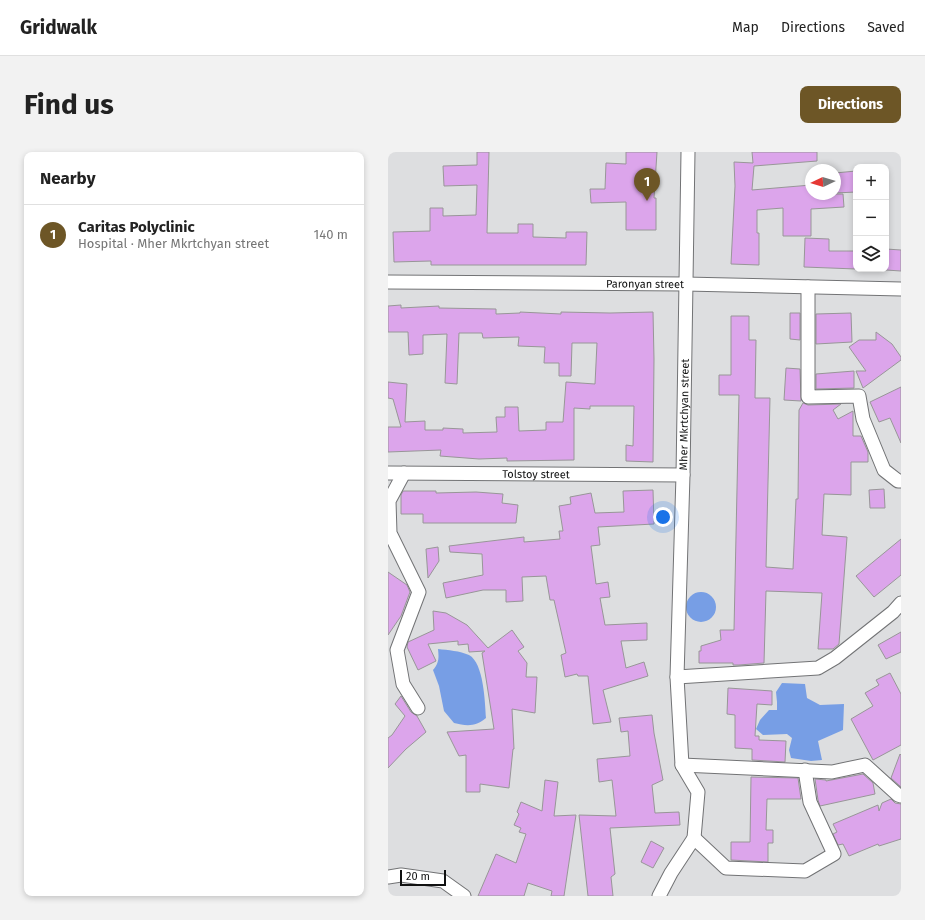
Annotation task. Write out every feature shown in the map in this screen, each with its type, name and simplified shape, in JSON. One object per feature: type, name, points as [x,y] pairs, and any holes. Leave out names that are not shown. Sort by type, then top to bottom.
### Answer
[{"type":"street","name":"Mher Mkrtchyan street","points":[[682,765],[677,677],[683,475],[688,152]]},
{"type":"street","name":"Paronyan street","points":[[388,282],[685,284],[901,290]]},
{"type":"street","points":[[808,287],[808,397],[859,396],[863,419],[884,470],[900,484]]},
{"type":"street","name":"Tolstoy street","points":[[388,473],[683,475]]},
{"type":"street","points":[[404,473],[389,501],[390,533],[419,592],[397,650],[403,684],[418,708]]},
{"type":"street","points":[[677,677],[818,668],[835,658],[893,612],[901,602]]},
{"type":"street","points":[[682,765],[832,772],[865,765],[901,796]]},
{"type":"street","points":[[659,896],[671,873],[694,838],[698,792],[682,765]]},
{"type":"street","points":[[694,838],[726,868],[805,871],[834,854],[810,802],[805,770]]},
{"type":"street","points":[[388,877],[401,875],[443,881],[464,896]]},
{"type":"shaded area","points":[[701,592],[707,593],[715,601],[715,613],[707,621],[701,622],[695,621],[687,613],[686,607],[687,601],[695,593]]},
{"type":"shaded area","points":[[438,649],[462,653],[469,655],[474,659],[481,674],[483,684],[486,718],[482,721],[471,725],[454,723],[444,711],[439,686],[433,670],[438,660]]},
{"type":"shaded area","points":[[782,683],[805,684],[807,698],[820,705],[844,704],[843,730],[818,741],[822,760],[811,761],[791,758],[789,750],[792,738],[787,734],[763,735],[756,729],[760,720],[769,710],[777,710],[776,692]]},
{"type":"building","points":[[477,152],[489,152],[487,233],[518,233],[518,224],[533,224],[533,237],[566,238],[566,232],[587,232],[586,265],[431,265],[431,261],[394,262],[393,232],[430,231],[430,208],[443,208],[443,216],[476,215],[477,185],[444,186],[443,166],[477,165]]},
{"type":"building","points":[[626,152],[657,152],[654,198],[656,198],[656,230],[626,230],[626,202],[591,203],[590,189],[605,189],[606,163],[626,164]]},
{"type":"building","points":[[752,152],[817,152],[817,161],[754,166],[752,190],[805,186],[805,200],[841,200],[841,194],[843,194],[844,207],[811,209],[811,236],[783,236],[783,208],[757,210],[759,265],[731,264],[735,186],[734,162],[753,163]]},
{"type":"building","points":[[853,171],[853,192],[841,193],[841,172]]},
{"type":"building","points":[[805,238],[829,239],[829,251],[853,251],[853,269],[804,267]]},
{"type":"building","points":[[889,249],[901,250],[901,271],[889,270]]},
{"type":"building","points":[[401,305],[401,308],[439,306],[439,308],[496,309],[496,314],[520,312],[561,314],[561,312],[653,312],[653,462],[626,461],[626,445],[633,446],[634,406],[590,406],[590,409],[574,408],[574,460],[507,461],[507,458],[479,459],[440,456],[441,450],[388,452],[388,427],[401,427],[393,399],[388,398],[388,382],[407,384],[405,422],[425,421],[425,430],[443,430],[443,428],[463,429],[463,433],[497,432],[496,417],[505,417],[505,407],[518,407],[519,431],[546,430],[546,422],[563,422],[566,382],[595,384],[597,343],[572,343],[571,376],[559,376],[559,363],[544,363],[545,347],[518,346],[519,337],[483,338],[482,333],[459,333],[457,384],[445,383],[447,334],[423,335],[423,354],[409,355],[408,332],[388,332],[388,306]]},
{"type":"building","points":[[790,313],[800,313],[800,340],[790,339]]},
{"type":"building","points":[[851,313],[852,342],[816,344],[816,314]]},
{"type":"building","points":[[731,316],[749,316],[749,340],[756,340],[755,398],[770,398],[766,567],[793,569],[796,499],[798,499],[799,410],[803,403],[808,405],[841,404],[833,410],[838,419],[853,411],[853,436],[861,436],[868,452],[868,462],[851,462],[851,495],[824,494],[822,535],[847,537],[839,644],[833,649],[818,649],[822,593],[766,591],[764,663],[739,665],[733,665],[733,663],[699,663],[699,651],[701,651],[701,646],[721,640],[720,630],[734,630],[739,395],[719,395],[719,375],[731,375]]},
{"type":"building","points":[[876,332],[892,344],[901,357],[901,360],[863,388],[856,371],[866,371],[849,347],[859,340],[876,340]]},
{"type":"building","points":[[786,368],[800,369],[801,401],[784,400]]},
{"type":"building","points":[[854,371],[854,388],[816,389],[816,374]]},
{"type":"building","points":[[901,387],[901,443],[890,418],[879,422],[870,402]]},
{"type":"building","points":[[884,489],[885,508],[870,508],[869,490]]},
{"type":"building","points":[[653,490],[654,524],[598,527],[600,545],[591,546],[596,584],[608,582],[610,597],[600,598],[605,625],[647,623],[647,640],[621,641],[626,668],[644,662],[648,676],[603,690],[611,722],[593,724],[588,676],[578,676],[577,674],[565,677],[561,655],[566,653],[554,600],[550,600],[546,576],[522,577],[523,601],[506,602],[506,590],[483,590],[446,598],[443,583],[483,575],[482,554],[450,552],[449,546],[524,537],[524,542],[560,539],[559,531],[563,531],[559,506],[571,504],[570,497],[591,493],[595,513],[624,512],[623,491]]},
{"type":"building","points":[[403,491],[503,494],[502,503],[518,505],[516,523],[423,523],[423,514],[401,514],[401,495]]},
{"type":"building","points":[[901,539],[901,575],[874,597],[856,576]]},
{"type":"building","points":[[438,547],[439,561],[428,578],[426,549]]},
{"type":"building","points":[[388,572],[407,585],[410,592],[401,616],[388,635]]},
{"type":"building","points":[[433,611],[446,613],[467,625],[488,648],[512,630],[524,647],[518,651],[527,663],[526,677],[537,677],[535,713],[512,709],[514,749],[509,788],[480,784],[480,792],[466,792],[466,755],[459,756],[447,732],[494,729],[482,653],[485,651],[469,652],[468,644],[458,645],[458,641],[428,644],[436,661],[418,670],[407,647],[408,642],[434,630]]},
{"type":"building","points":[[901,632],[901,652],[886,659],[878,645]]},
{"type":"building","points":[[890,673],[901,694],[901,745],[873,760],[851,719],[873,706],[865,693],[879,685],[876,680]]},
{"type":"building","points":[[728,688],[772,691],[772,705],[757,704],[755,736],[759,736],[759,740],[786,741],[785,762],[752,760],[752,749],[735,748],[735,715],[727,714]]},
{"type":"building","points":[[401,696],[411,712],[417,716],[426,732],[406,749],[388,768],[388,738],[392,735],[405,716],[395,704]]},
{"type":"building","points":[[652,715],[663,780],[652,785],[655,813],[679,812],[680,825],[610,828],[615,874],[611,877],[613,896],[588,896],[579,815],[616,816],[612,780],[599,782],[597,759],[630,756],[628,731],[621,732],[619,718]]},
{"type":"building","points":[[900,754],[901,755],[901,787],[891,778]]},
{"type":"building","points":[[863,774],[873,783],[875,794],[820,806],[815,779],[826,781]]},
{"type":"building","points":[[751,777],[798,778],[801,799],[767,799],[766,830],[773,830],[773,843],[768,843],[768,862],[731,860],[731,842],[750,842]]},
{"type":"building","points":[[545,780],[558,782],[554,816],[576,815],[564,896],[551,896],[552,891],[528,883],[524,896],[478,896],[496,854],[516,863],[526,834],[519,832],[521,828],[514,825],[519,814],[517,812],[521,802],[542,811]]},
{"type":"building","points":[[891,799],[895,803],[901,804],[901,839],[879,846],[878,844],[849,856],[843,844],[838,845],[833,834],[837,832],[833,824],[878,805],[879,811],[882,803]]},
{"type":"building","points":[[651,841],[664,848],[653,868],[641,862]]},
{"type":"place","name":"Caritas Polyclinic","points":[[647,201]]}]
